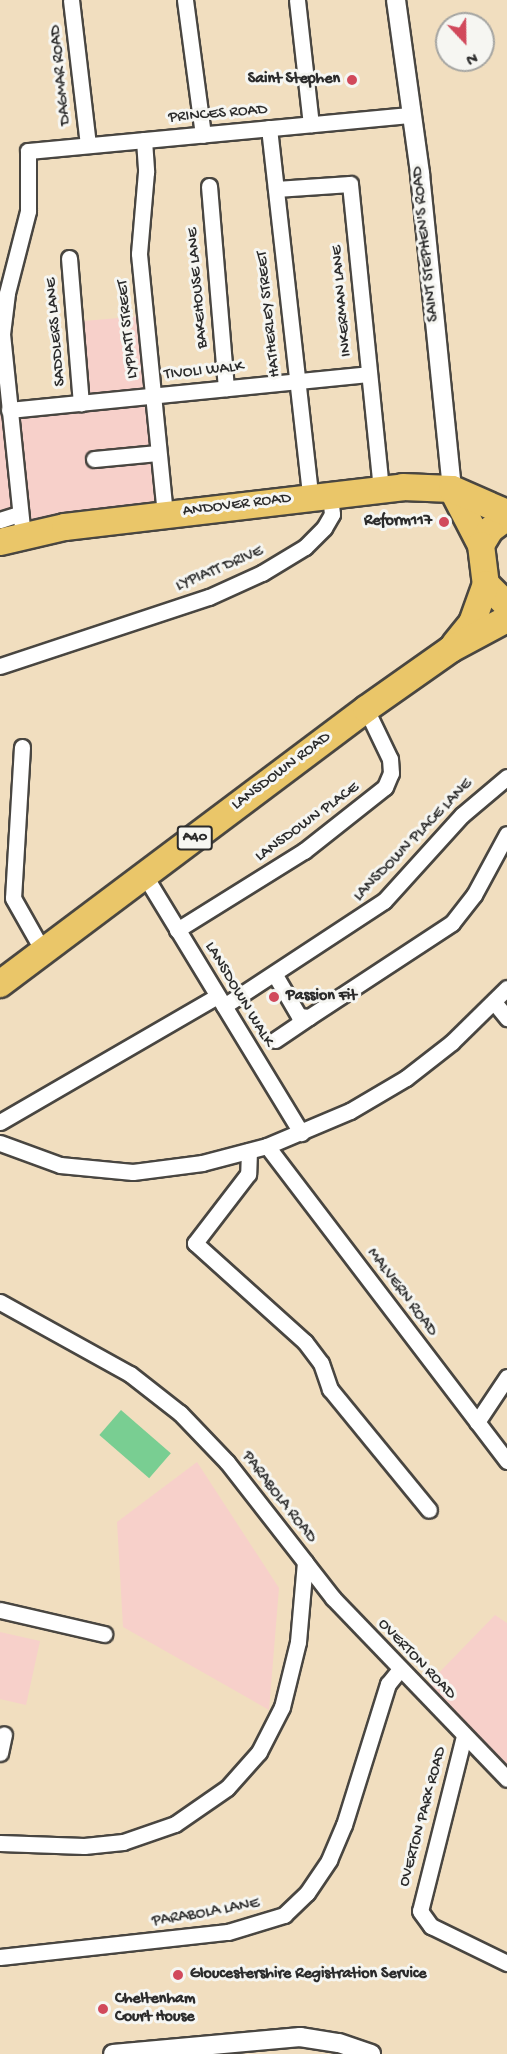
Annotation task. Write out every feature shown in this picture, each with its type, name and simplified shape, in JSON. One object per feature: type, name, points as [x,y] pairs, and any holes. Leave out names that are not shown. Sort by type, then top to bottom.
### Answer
[{"type":"highway","name":"ANDOVER ROAD","points":[[10,532],[381,489],[452,489],[507,515]]},
{"type":"highway","points":[[452,489],[481,545],[486,584],[507,604]]},
{"type":"highway","points":[[481,545],[490,530],[507,515]]},
{"type":"highway","name":"LANSDOWN ROAD","points":[[451,649],[471,623],[486,584]]},
{"type":"highway","name":"LANSDOWN ROAD","points":[[0,984],[366,709],[451,649],[507,620]]},
{"type":"street","name":"DAGMAR ROAD","points":[[71,0],[88,146]]},
{"type":"street","points":[[185,0],[203,135]]},
{"type":"street","points":[[297,0],[311,124]]},
{"type":"street","name":"SAINT STEPHEN'S ROAD","points":[[396,0],[412,115],[452,489]]},
{"type":"street","name":"PRINCES ROAD","points":[[9,410],[2,334],[7,293],[28,211],[28,151],[412,115]]},
{"type":"street","name":"HATHERLEY STREET","points":[[269,128],[295,381],[320,495]]},
{"type":"street","name":"LYPIATT STREET","points":[[144,140],[146,172],[139,254],[165,515]]},
{"type":"street","name":"INKERMAN LANE","points":[[276,189],[350,184],[381,489]]},
{"type":"street","name":"BAKEHOUSE LANE","points":[[209,186],[226,388]]},
{"type":"street","name":"SADDLERS LANE","points":[[69,258],[81,404]]},
{"type":"street","name":"TIVOLI WALK","points":[[9,410],[368,374]]},
{"type":"street","points":[[9,410],[10,532]]},
{"type":"street","points":[[94,459],[158,453]]},
{"type":"street","name":"LYPIATT DRIVE","points":[[0,666],[86,640],[209,597],[284,560],[305,547],[329,522],[333,514],[320,495]]},
{"type":"street","name":"ANDOVER ROAD","points":[[0,520],[10,532]]},
{"type":"street","name":"LYPIATT DRIVE","points":[[0,674],[78,648],[86,640]]},
{"type":"street","name":"LANSDOWN PLACE","points":[[177,930],[304,851],[380,793],[389,780],[390,759],[366,709]]},
{"type":"street","points":[[21,747],[13,898],[43,951]]},
{"type":"street","name":"LANSDOWN PLACE LANE","points":[[0,1122],[221,1001],[275,975],[384,901],[462,815],[507,777]]},
{"type":"street","points":[[275,1040],[452,923],[474,895],[507,834]]},
{"type":"street","name":"LANSDOWN WALK","points":[[145,876],[301,1134]]},
{"type":"street","points":[[275,975],[299,1016],[309,1017]]},
{"type":"street","points":[[0,1143],[60,1165],[116,1172],[179,1167],[267,1146],[301,1134],[350,1111],[406,1078],[452,1042],[507,988]]},
{"type":"street","points":[[494,1002],[507,1018]]},
{"type":"street","name":"MALVERN ROAD","points":[[267,1146],[507,1461]]},
{"type":"street","points":[[249,1151],[248,1174],[195,1243],[305,1342],[321,1363],[330,1389],[429,1510]]},
{"type":"street","name":"PARABOLA ROAD","points":[[0,1302],[130,1374],[180,1413],[227,1462],[304,1562],[298,1642],[282,1707],[259,1752],[227,1788],[175,1824],[130,1840],[84,1846],[0,1843]]},
{"type":"street","points":[[477,1422],[507,1377]]},
{"type":"street","name":"OVERTON ROAD","points":[[304,1562],[333,1598],[507,1779]]},
{"type":"street","points":[[0,1610],[104,1634]]},
{"type":"street","name":"PARABOLA LANE","points":[[0,1957],[228,1932],[284,1915],[307,1893],[329,1860],[344,1825],[388,1684],[400,1669]]},
{"type":"street","points":[[0,1753],[4,1734]]},
{"type":"street","name":"OVERTON PARK ROAD","points":[[464,1736],[420,1911],[431,1926],[507,1963]]},
{"type":"street","points":[[113,2054],[300,2037],[339,2043],[371,2054]]},
{"type":"shaded area","points":[[142,316],[161,506],[0,524],[0,410],[76,399],[72,322]]},
{"type":"shaded area","points":[[197,1462],[279,1588],[269,1710],[123,1627],[117,1522]]},
{"type":"shaded area","points":[[495,1615],[507,1623],[507,1765],[491,1754],[426,1686]]},
{"type":"shaded area","points":[[0,1632],[40,1641],[26,1705],[0,1699]]},
{"type":"green space","points":[[121,1410],[171,1453],[149,1478],[99,1435]]},
{"type":"place","name":"Saint Stephen","points":[[352,80]]},
{"type":"place","name":"Reform117","points":[[444,522]]},
{"type":"place","name":"Passion Fit","points":[[274,997]]},
{"type":"place","name":"Gloucestershire Registration Service","points":[[178,1975]]},
{"type":"place","name":"Cheltenham Court House","points":[[103,2009]]}]
